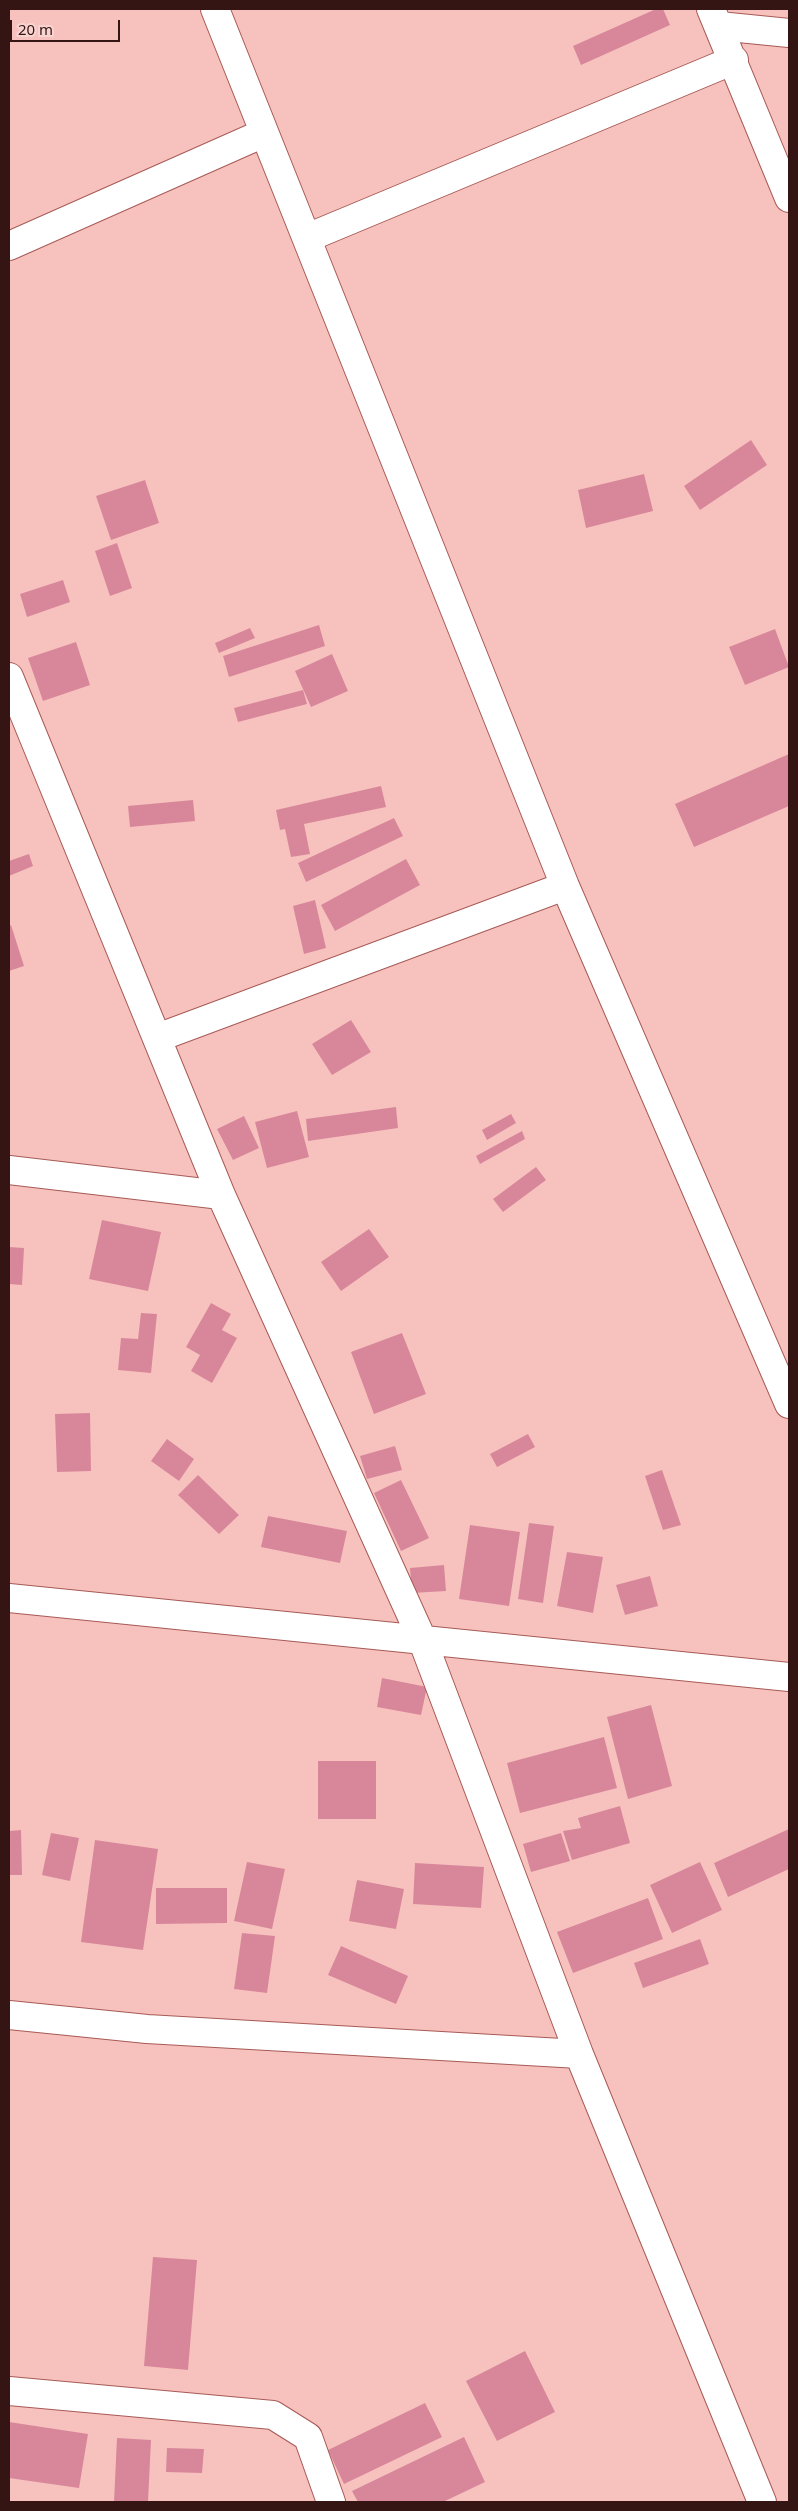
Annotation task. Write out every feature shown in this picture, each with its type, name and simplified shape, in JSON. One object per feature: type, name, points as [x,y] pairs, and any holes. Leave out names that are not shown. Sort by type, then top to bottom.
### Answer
[{"type":"street","points":[[215,9],[566,886],[789,1404]]},
{"type":"street","points":[[715,17],[789,33]]},
{"type":"street","points":[[715,17],[789,198]]},
{"type":"street","points":[[308,238],[734,60]]},
{"type":"street","points":[[9,246],[264,133]]},
{"type":"street","points":[[9,677],[221,1195],[422,1639],[579,2054],[762,2502]]},
{"type":"street","points":[[157,1038],[566,886]]},
{"type":"street","points":[[9,1170],[221,1195]]},
{"type":"street","points":[[9,1598],[789,1677]]},
{"type":"street","points":[[9,2014],[148,2029],[579,2054]]},
{"type":"street","points":[[9,2391],[273,2415],[308,2437],[331,2502]]},
{"type":"building","points":[[656,9],[663,9],[670,25],[581,65],[573,46]]},
{"type":"building","points":[[751,440],[767,465],[700,510],[684,486]]},
{"type":"building","points":[[644,474],[653,511],[586,528],[578,490]]},
{"type":"building","points":[[145,480],[159,523],[111,540],[96,496]]},
{"type":"building","points":[[117,543],[132,588],[110,596],[95,551]]},
{"type":"building","points":[[63,580],[70,602],[27,617],[20,594]]},
{"type":"building","points":[[319,625],[325,646],[229,677],[223,656]]},
{"type":"building","points":[[250,628],[255,638],[219,653],[215,643]]},
{"type":"building","points":[[775,629],[789,667],[745,685],[729,647]]},
{"type":"building","points":[[76,642],[90,685],[43,701],[28,658]]},
{"type":"building","points":[[332,654],[348,691],[311,707],[295,671]]},
{"type":"building","points":[[303,690],[307,704],[238,722],[234,708]]},
{"type":"building","points":[[789,754],[789,806],[694,847],[675,804]]},
{"type":"building","points":[[381,786],[386,807],[304,824],[310,854],[291,857],[285,829],[280,830],[276,810]]},
{"type":"building","points":[[193,800],[195,821],[130,827],[128,806]]},
{"type":"building","points":[[394,818],[403,836],[306,882],[298,863]]},
{"type":"building","points":[[29,854],[33,866],[9,876],[9,861]]},
{"type":"building","points":[[406,859],[420,885],[335,931],[321,905]]},
{"type":"building","points":[[315,900],[326,948],[304,954],[293,906]]},
{"type":"building","points":[[11,925],[24,966],[9,971],[9,926]]},
{"type":"building","points":[[351,1020],[371,1052],[332,1075],[312,1044]]},
{"type":"building","points":[[396,1107],[398,1128],[308,1141],[306,1119]]},
{"type":"building","points":[[297,1111],[309,1157],[267,1168],[255,1122]]},
{"type":"building","points":[[511,1114],[516,1123],[487,1140],[482,1130]]},
{"type":"building","points":[[244,1116],[259,1148],[233,1160],[217,1129]]},
{"type":"building","points":[[522,1131],[525,1139],[480,1164],[476,1156]]},
{"type":"building","points":[[536,1167],[546,1180],[503,1212],[493,1199]]},
{"type":"building","points":[[102,1220],[161,1232],[148,1291],[89,1279]]},
{"type":"building","points":[[369,1229],[389,1257],[341,1291],[321,1262]]},
{"type":"building","points":[[9,1247],[24,1248],[22,1285],[9,1284]]},
{"type":"building","points":[[211,1303],[231,1314],[222,1330],[237,1338],[212,1383],[191,1371],[200,1355],[186,1347]]},
{"type":"building","points":[[141,1313],[157,1314],[151,1373],[118,1370],[121,1338],[138,1339]]},
{"type":"building","points":[[402,1333],[426,1394],[374,1414],[351,1352]]},
{"type":"building","points":[[90,1413],[91,1471],[57,1472],[55,1414]]},
{"type":"building","points":[[528,1434],[535,1447],[497,1467],[490,1454]]},
{"type":"building","points":[[167,1439],[194,1459],[179,1481],[151,1461]]},
{"type":"building","points":[[395,1446],[402,1470],[367,1479],[360,1456]]},
{"type":"building","points":[[662,1470],[681,1525],[663,1530],[645,1476]]},
{"type":"building","points":[[198,1475],[239,1515],[219,1534],[178,1495]]},
{"type":"building","points":[[401,1480],[429,1538],[401,1551],[374,1493]]},
{"type":"building","points":[[268,1516],[347,1531],[340,1563],[261,1547]]},
{"type":"building","points":[[529,1523],[554,1526],[543,1603],[518,1599]]},
{"type":"building","points":[[470,1525],[520,1532],[509,1606],[459,1599]]},
{"type":"building","points":[[567,1552],[603,1557],[593,1613],[557,1606]]},
{"type":"building","points":[[444,1565],[446,1591],[412,1593],[410,1568]]},
{"type":"building","points":[[650,1576],[658,1606],[625,1615],[616,1585]]},
{"type":"building","points":[[382,1678],[427,1687],[421,1715],[377,1707]]},
{"type":"building","points":[[651,1705],[672,1786],[628,1799],[607,1717]]},
{"type":"building","points":[[604,1737],[617,1788],[520,1813],[507,1763]]},
{"type":"building","points":[[318,1761],[376,1761],[376,1819],[318,1819]]},
{"type":"building","points":[[620,1806],[630,1843],[572,1860],[563,1831],[581,1828],[578,1818]]},
{"type":"building","points":[[789,1829],[789,1869],[728,1897],[714,1863]]},
{"type":"building","points":[[21,1830],[22,1875],[9,1875],[9,1831]]},
{"type":"building","points":[[51,1833],[79,1838],[70,1881],[42,1875]]},
{"type":"building","points":[[561,1833],[570,1861],[531,1872],[523,1844]]},
{"type":"building","points":[[95,1840],[158,1849],[143,1950],[81,1942]]},
{"type":"building","points":[[247,1862],[285,1869],[272,1929],[234,1921]]},
{"type":"building","points":[[700,1862],[722,1910],[672,1933],[650,1885]]},
{"type":"building","points":[[415,1863],[484,1867],[481,1908],[413,1904]]},
{"type":"building","points":[[357,1880],[404,1889],[396,1929],[349,1921]]},
{"type":"building","points":[[156,1888],[227,1888],[227,1923],[156,1924]]},
{"type":"building","points":[[648,1898],[663,1939],[573,1973],[557,1932]]},
{"type":"building","points":[[242,1933],[275,1936],[267,1993],[234,1989]]},
{"type":"building","points":[[700,1939],[709,1964],[643,1988],[634,1963]]},
{"type":"building","points":[[341,1946],[408,1976],[396,2004],[328,1975]]},
{"type":"building","points":[[153,2257],[197,2260],[188,2370],[144,2366]]},
{"type":"building","points":[[525,2351],[555,2412],[497,2441],[466,2381]]},
{"type":"building","points":[[425,2403],[442,2437],[344,2484],[328,2450]]},
{"type":"building","points":[[9,2422],[88,2434],[79,2488],[9,2478]]},
{"type":"building","points":[[464,2437],[485,2482],[443,2502],[358,2502],[352,2491]]},
{"type":"building","points":[[117,2438],[151,2440],[148,2502],[114,2502]]},
{"type":"building","points":[[167,2448],[204,2449],[202,2473],[166,2472]]}]
